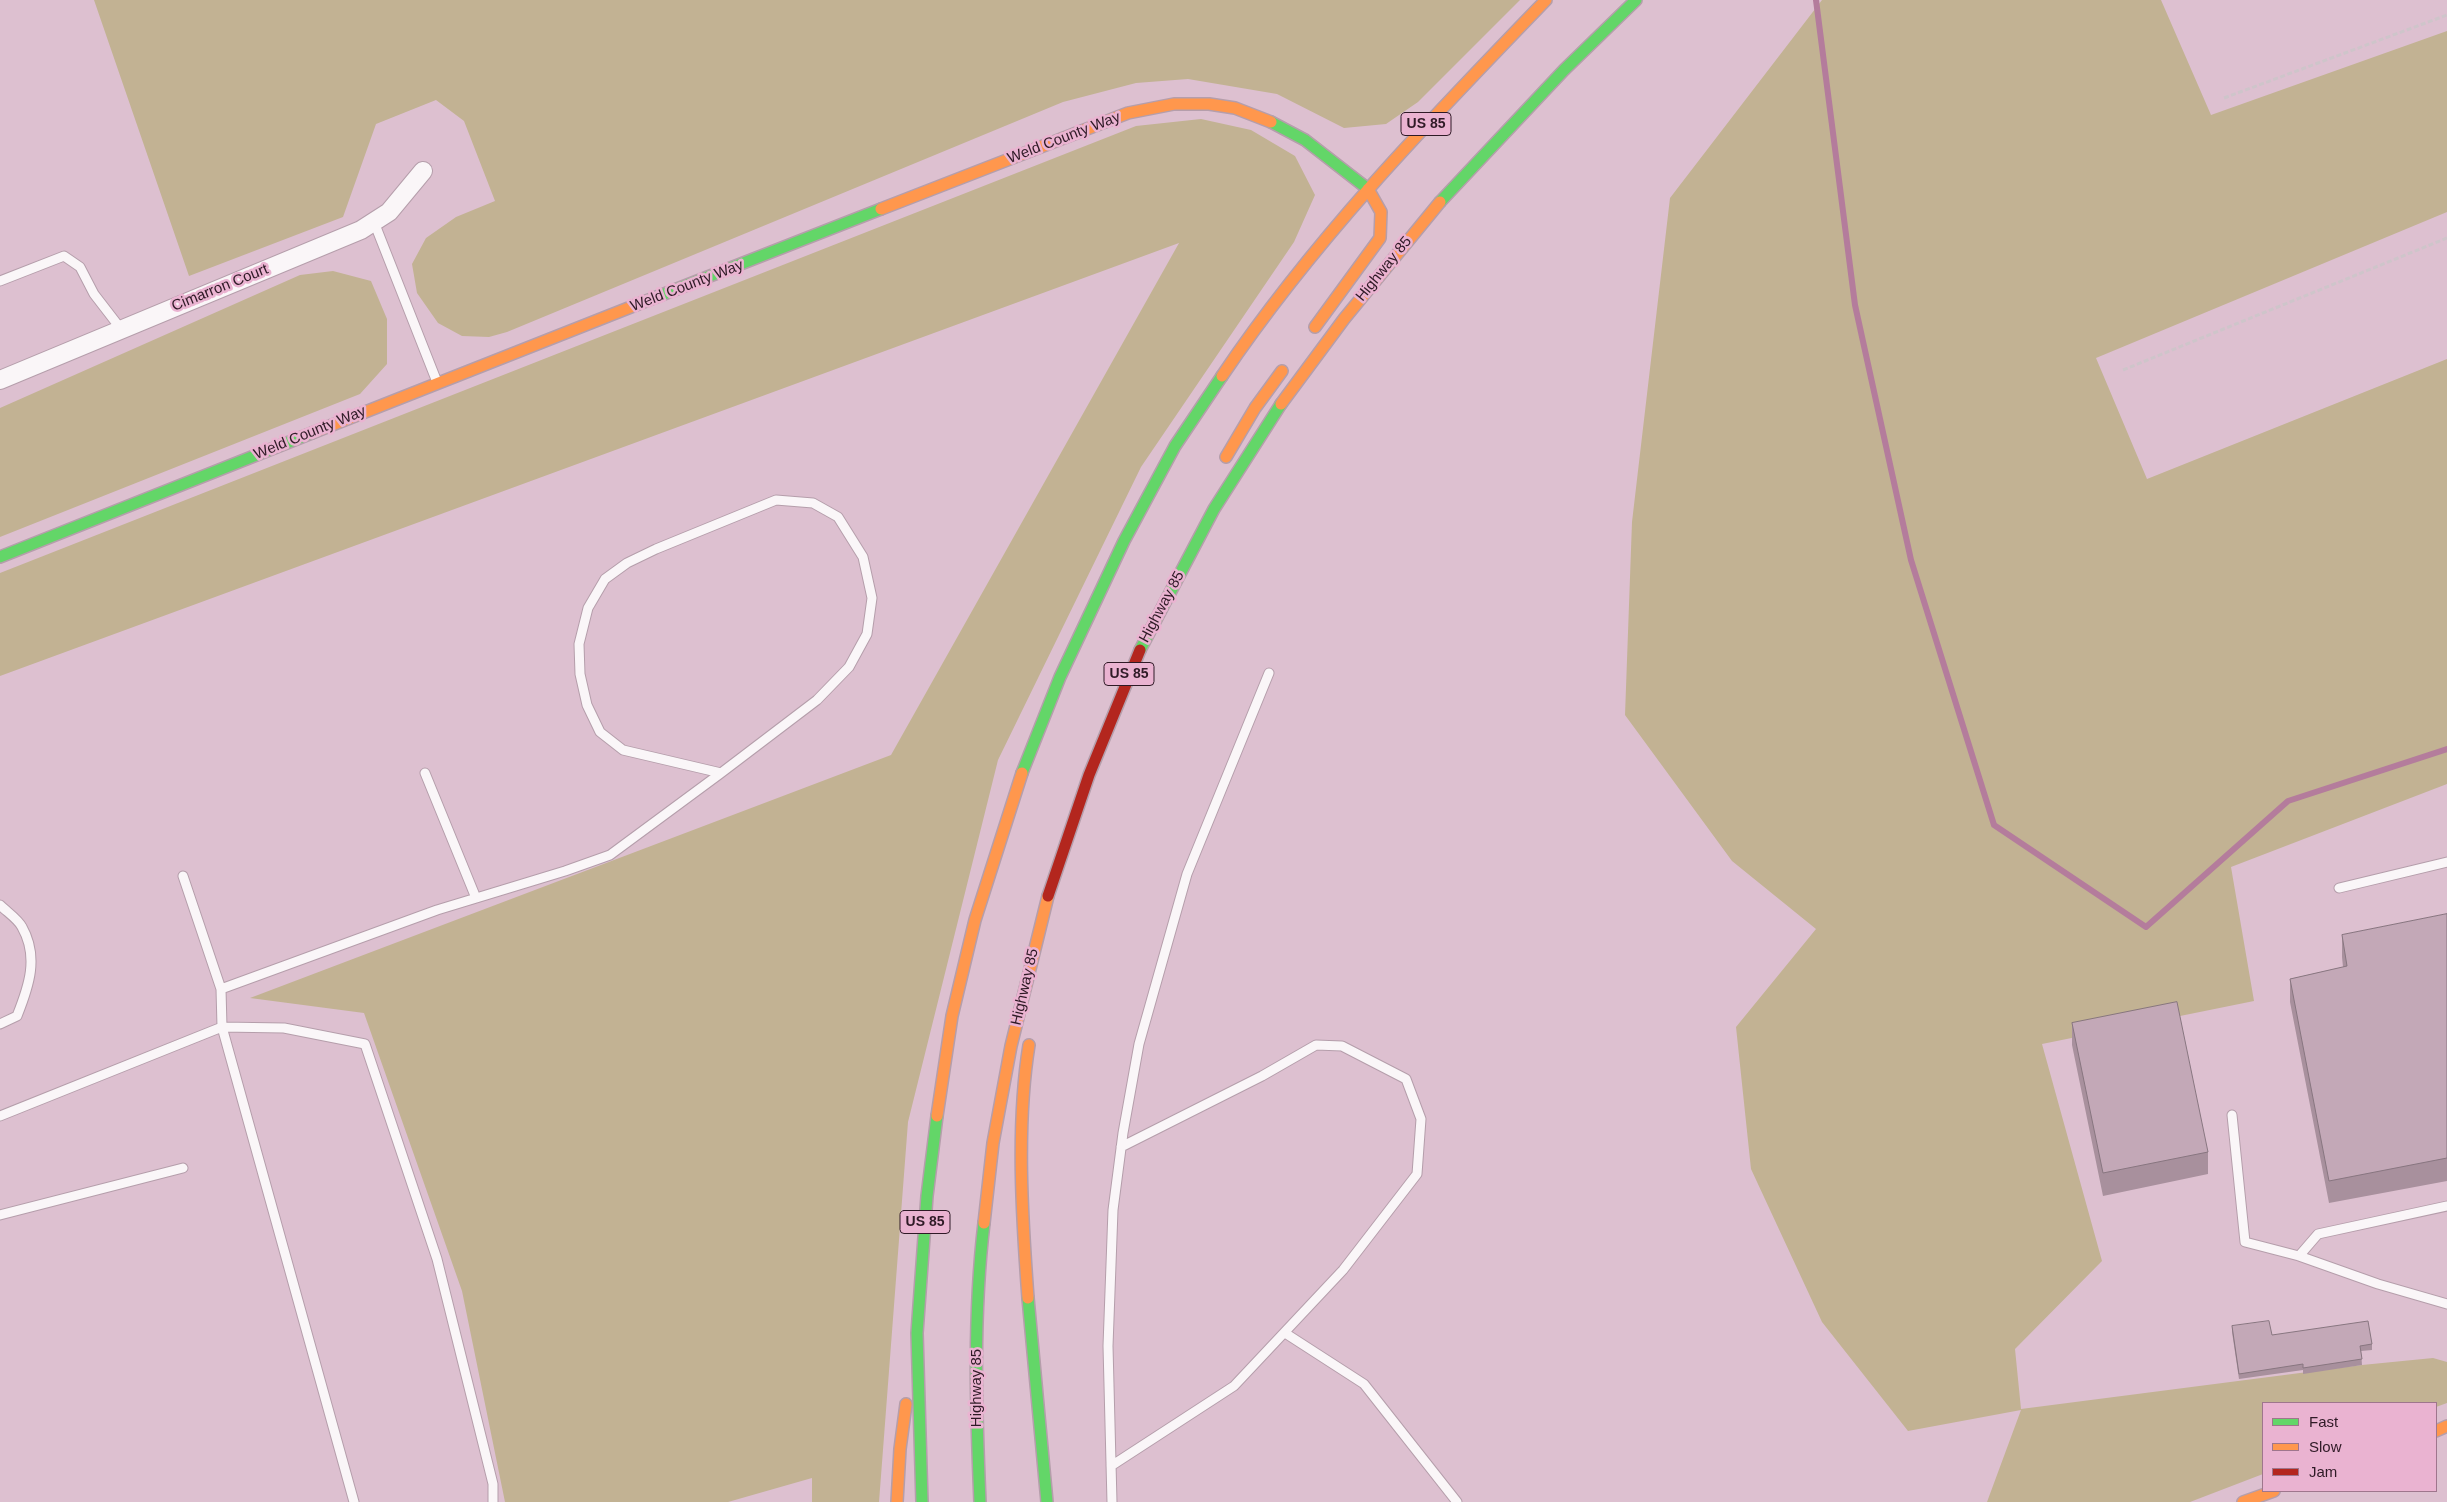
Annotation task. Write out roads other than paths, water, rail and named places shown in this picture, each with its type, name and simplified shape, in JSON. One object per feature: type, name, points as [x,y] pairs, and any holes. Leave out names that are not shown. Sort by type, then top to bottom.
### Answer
[{"type":"main road","name":"US 85","points":[[922,1502],[917,1333],[927,1196],[952,1016],[975,920],[1026,757],[1060,677],[1124,540],[1175,446],[1239,351],[1323,241],[1368,188],[1406,145],[1546,0]]},
{"type":"main road","name":"Highway 85","points":[[980,1502],[976,1398],[980,1256],[993,1143],[1011,1046],[1042,913],[1089,774],[1144,639],[1214,509],[1279,407],[1344,319],[1420,224],[1558,77],[1636,0]]},
{"type":"main road","name":"Weld County Way","points":[[0,557],[437,383],[1128,113],[1179,103],[1212,103],[1245,110],[1284,128],[1314,144],[1368,188],[1382,210],[1383,224],[1380,238],[1306,338]]},
{"type":"main road","points":[[1220,467],[1254,408],[1290,360]]},
{"type":"main road","points":[[1197,540],[1208,493]]},
{"type":"main road","points":[[1042,913],[1042,974]]},
{"type":"main road","points":[[1030,1037],[1024,1072],[1023,1217],[1028,1309],[1047,1502]]},
{"type":"main road","points":[[897,1502],[900,1449],[917,1333]]},
{"type":"main road","points":[[2243,1502],[2271,1492]]},
{"type":"street","name":"Cimarron Court","points":[[0,380],[361,230],[389,212],[423,171]]},
{"type":"lane","points":[[374,222],[437,383]]},
{"type":"lane","points":[[0,281],[64,256],[80,266],[94,294],[121,329]]},
{"type":"lane","points":[[221,989],[437,910],[610,855],[721,773],[817,700],[849,667],[867,634],[872,598],[863,557],[838,517],[813,503],[776,500],[656,549],[627,563],[605,580],[588,608],[579,644],[580,674],[587,705],[600,732],[623,750],[721,773]]},
{"type":"lane","points":[[1112,1502],[1108,1346],[1113,1210],[1121,1147],[1139,1044],[1187,874],[1269,673]]},
{"type":"lane","points":[[425,773],[476,898]]},
{"type":"lane","points":[[2339,888],[2447,862]]},
{"type":"lane","points":[[183,876],[221,989],[222,1027],[354,1502]]},
{"type":"lane","points":[[0,906],[22,926],[33,959],[29,986],[17,1016],[0,1024]]},
{"type":"lane","points":[[0,1116],[222,1027],[284,1028],[365,1044],[437,1259],[494,1484],[493,1502]]},
{"type":"lane","points":[[1111,1466],[1234,1386],[1344,1270],[1416,1174],[1421,1119],[1406,1079],[1342,1046],[1316,1045],[1262,1076],[1121,1147]]},
{"type":"lane","points":[[2232,1115],[2246,1242],[2299,1256],[2378,1284],[2447,1304]]},
{"type":"lane","points":[[0,1215],[183,1168]]},
{"type":"lane","points":[[2299,1256],[2318,1234],[2447,1206]]},
{"type":"lane","points":[[1285,1333],[1364,1384],[1457,1502]]},
{"type":"waterway","points":[[1816,0],[1855,305],[1911,560],[1994,825],[2146,927],[2288,801],[2447,749]]}]
